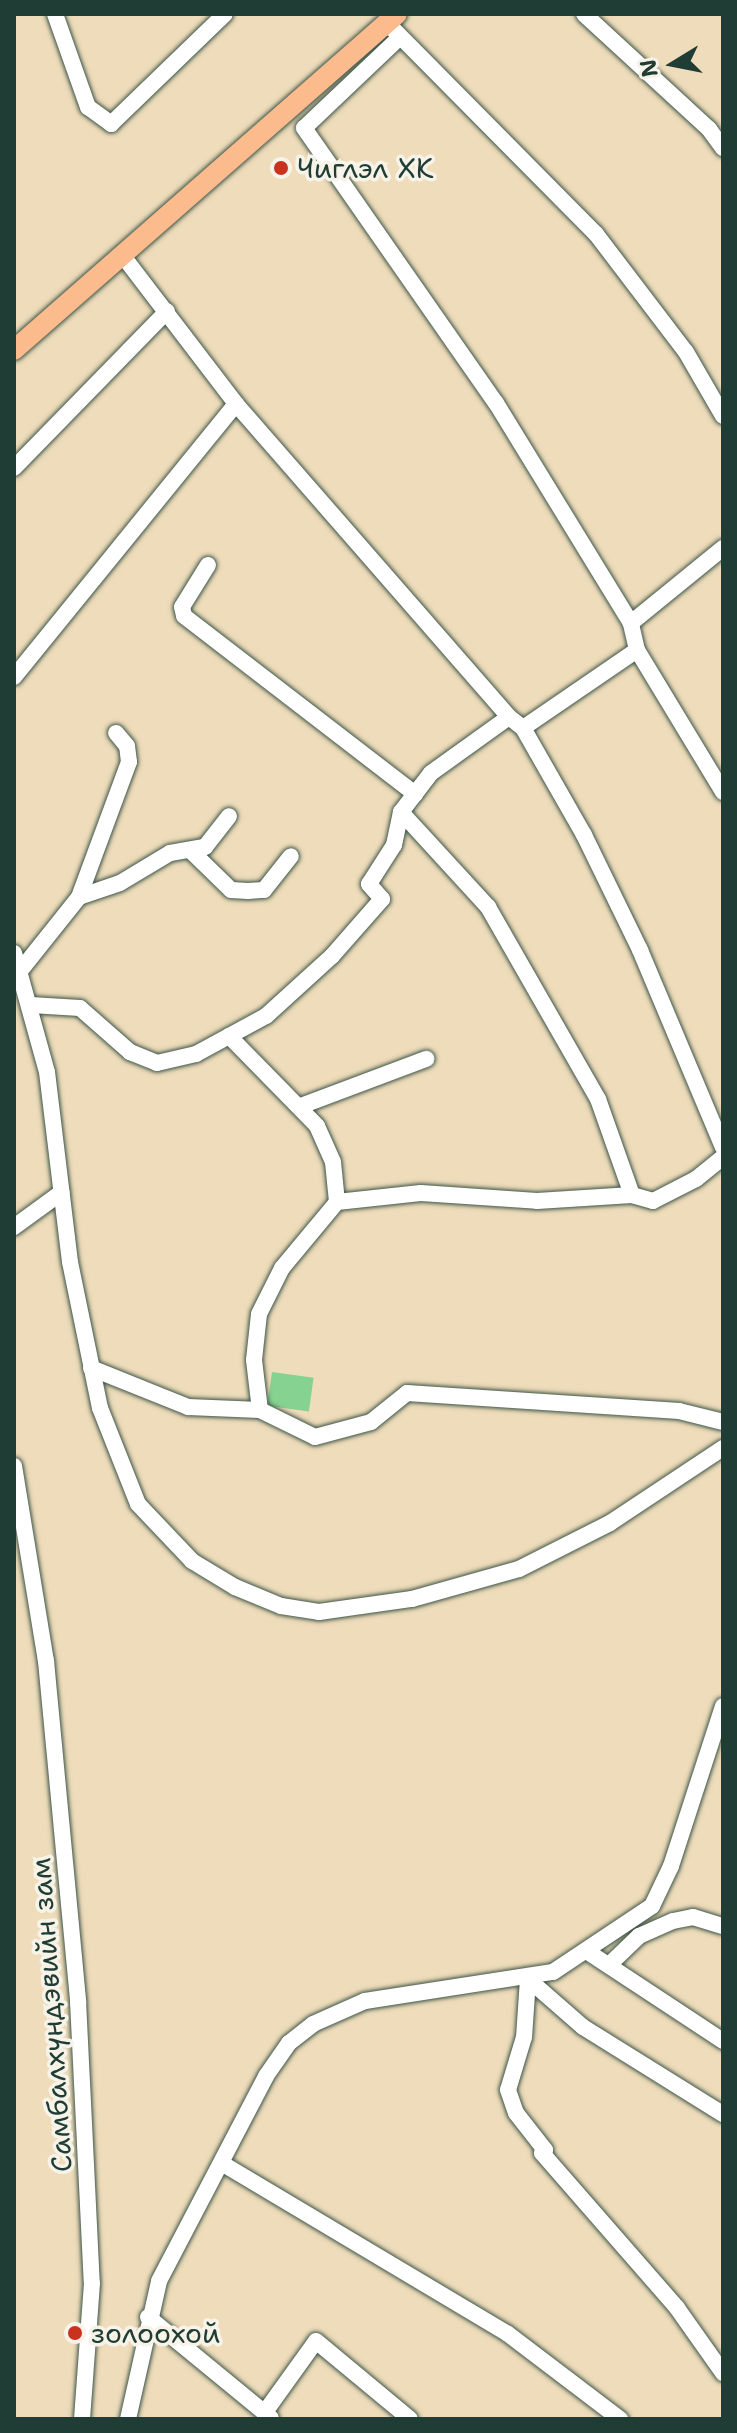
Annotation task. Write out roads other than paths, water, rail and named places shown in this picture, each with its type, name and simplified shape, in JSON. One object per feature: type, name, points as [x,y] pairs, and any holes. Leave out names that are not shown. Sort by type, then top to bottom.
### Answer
[{"type":"main road","points":[[14,350],[395,24]]},
{"type":"street","points":[[55,14],[88,107],[111,124],[225,14]]},
{"type":"street","points":[[584,14],[709,129],[723,148]]},
{"type":"street","points":[[723,416],[686,352],[596,234],[395,24],[304,128],[496,403],[631,623],[637,650],[723,792]]},
{"type":"street","points":[[123,256],[236,404],[509,717],[523,728],[584,835],[650,970],[723,1147]]},
{"type":"street","points":[[14,468],[167,311]]},
{"type":"street","points":[[14,677],[236,404]]},
{"type":"street","points":[[631,623],[723,548]]},
{"type":"street","points":[[208,565],[182,607],[184,616],[415,794]]},
{"type":"street","points":[[523,728],[637,650]]},
{"type":"street","points":[[31,1005],[80,1008],[130,1052],[157,1063],[196,1054],[229,1036],[276,1007],[332,956],[382,899],[369,884],[394,845],[401,812],[431,773],[509,717]]},
{"type":"street","points":[[20,971],[79,897],[129,762],[127,746],[116,733]]},
{"type":"street","points":[[401,812],[488,907],[598,1099],[632,1195]]},
{"type":"street","points":[[79,897],[120,883],[170,853],[205,847],[229,816]]},
{"type":"street","points":[[190,850],[231,890],[264,890],[291,856]]},
{"type":"street","points":[[14,953],[31,1005],[47,1072],[62,1192],[91,1368],[115,1455],[153,1524],[192,1561],[235,1587],[281,1606],[319,1612],[412,1599],[519,1569],[610,1523],[723,1448]]},
{"type":"street","points":[[229,1036],[301,1106],[317,1126],[333,1162],[337,1202]]},
{"type":"street","points":[[301,1106],[426,1059]]},
{"type":"street","points":[[260,1410],[254,1360],[259,1314],[282,1268],[337,1202],[421,1193],[537,1201],[632,1195],[653,1201],[696,1179],[723,1157]]},
{"type":"street","points":[[14,1227],[62,1192]]},
{"type":"street","points":[[91,1368],[188,1407],[260,1410],[315,1437],[371,1422],[407,1393],[679,1411],[720,1418]]},
{"type":"street","name":"Самбалхүндэвийн зам","points":[[14,1466],[46,1661],[78,2001],[92,2283],[82,2419]]},
{"type":"street","points":[[128,2419],[148,2317],[172,2251],[223,2164],[278,2056],[313,2024],[388,1995],[528,1979],[565,1967],[657,1901],[723,1706]]},
{"type":"street","points":[[611,1963],[639,1936],[673,1921],[693,1917],[723,1926]]},
{"type":"street","points":[[588,1952],[611,1963],[723,2041]]},
{"type":"street","points":[[528,1979],[583,2027],[723,2114]]},
{"type":"street","points":[[528,1979],[524,2037],[508,2090],[516,2113],[542,2153],[677,2308],[723,2373]]},
{"type":"street","points":[[223,2164],[508,2334],[620,2419]]},
{"type":"street","points":[[148,2317],[269,2416],[316,2341],[410,2419]]},
{"type":"place","name":"Чиглэл ХК","points":[[281,168]]},
{"type":"place","name":"золоохой","points":[[75,2333]]}]
